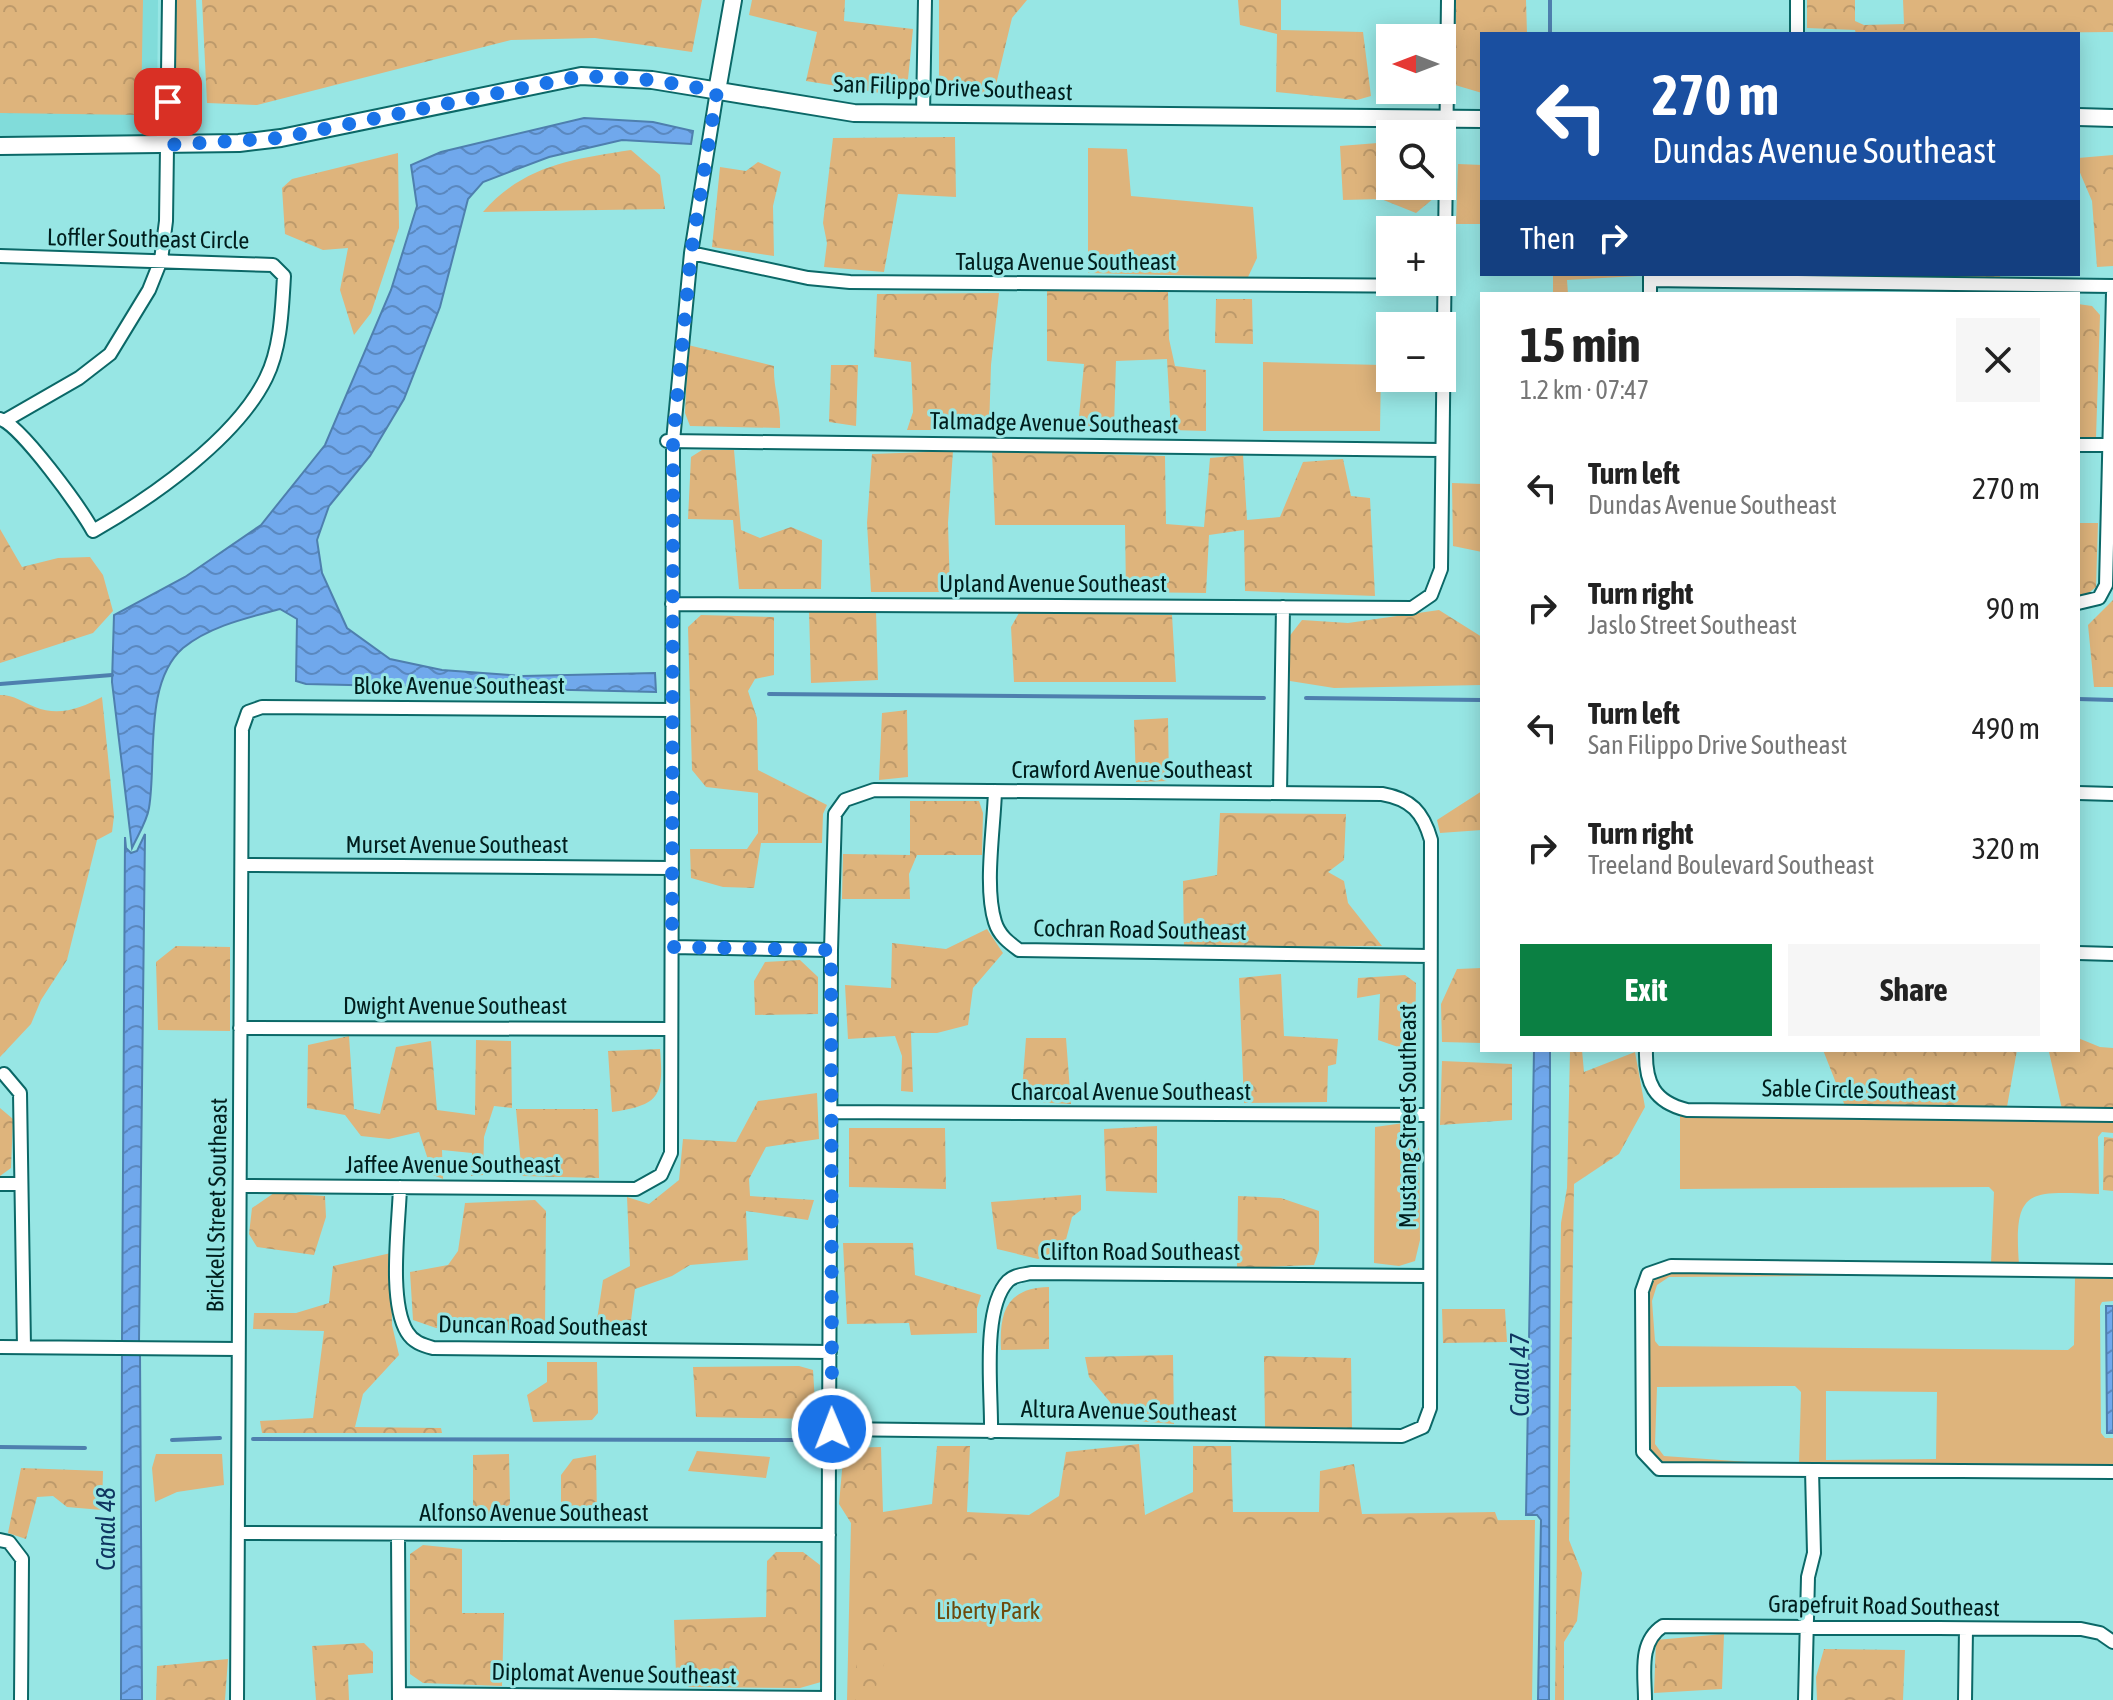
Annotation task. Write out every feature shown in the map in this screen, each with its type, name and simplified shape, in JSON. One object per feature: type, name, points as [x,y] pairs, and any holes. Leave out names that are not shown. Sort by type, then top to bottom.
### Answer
[{"type":"street","points":[[3,419],[79,378],[110,354],[149,290],[161,260],[167,145],[169,0]]},
{"type":"street","points":[[669,1029],[672,947],[670,441],[691,253],[733,0]]},
{"type":"street","points":[[923,114],[925,0]]},
{"type":"street","points":[[1446,120],[1448,0]]},
{"type":"street","points":[[1797,0],[1797,32]]},
{"type":"street","name":"San Filippo Drive Southeast","points":[[0,146],[167,145],[281,138],[581,76],[652,80],[854,113],[1376,120]]},
{"type":"street","points":[[2080,117],[2113,118]]},
{"type":"street","name":"San Filippo Drive Southeast","points":[[1456,120],[1480,119]]},
{"type":"street","name":"Taluga Avenue Southeast","points":[[691,253],[808,278],[850,282],[1376,286]]},
{"type":"street","name":"Loffler Southeast Circle","points":[[0,256],[74,261],[161,260],[273,265],[284,276],[281,323],[266,378],[227,432],[155,490],[93,531],[84,512],[3,419]]},
{"type":"street","points":[[1650,277],[2113,286]]},
{"type":"street","points":[[2080,603],[2099,598],[2106,585],[2113,293]]},
{"type":"street","points":[[1441,450],[1443,296]]},
{"type":"street","name":"Talmadge Avenue Southeast","points":[[670,441],[1441,450]]},
{"type":"street","points":[[2080,445],[2109,445]]},
{"type":"street","name":"Upland Avenue Southeast","points":[[672,604],[1412,608],[1431,595],[1441,569],[1441,450]]},
{"type":"street","points":[[1280,793],[1283,607]]},
{"type":"street","name":"Bloke Avenue Southeast","points":[[248,712],[262,707],[671,710]]},
{"type":"street","name":"Brickell Street Southeast","points":[[237,1700],[242,729],[248,712]]},
{"type":"street","name":"Crawford Avenue Southeast","points":[[831,950],[835,814],[845,800],[874,790],[1382,794],[1400,797],[1416,808]]},
{"type":"street","name":"Cochran Road Southeast","points":[[995,791],[992,904],[995,924],[1004,939],[1019,950],[1033,953],[1430,956]]},
{"type":"street","points":[[2080,793],[2113,794]]},
{"type":"street","name":"Mustang Street Southeast","points":[[1416,808],[1425,820],[1431,840],[1430,1408],[1423,1427]]},
{"type":"street","name":"Murset Avenue Southeast","points":[[242,865],[671,868]]},
{"type":"street","points":[[672,947],[831,950],[832,1429],[828,1699]]},
{"type":"street","points":[[2080,953],[2113,954]]},
{"type":"street","name":"Dwight Avenue Southeast","points":[[240,1028],[669,1029]]},
{"type":"street","name":"Jaffee Avenue Southeast","points":[[241,1186],[636,1189],[661,1175],[671,1153],[669,1029]]},
{"type":"street","name":"Sable Circle Southeast","points":[[1646,1052],[1649,1084],[1658,1098],[1687,1110],[2113,1115]]},
{"type":"street","points":[[4,1074],[20,1093],[24,1347]]},
{"type":"street","name":"Charcoal Avenue Southeast","points":[[832,1112],[1430,1115]]},
{"type":"street","points":[[0,1184],[20,1184]]},
{"type":"street","name":"Duncan Road Southeast","points":[[400,1187],[398,1302],[407,1333],[418,1343],[433,1348],[830,1352]]},
{"type":"street","points":[[2113,1271],[1671,1266],[1648,1274],[1642,1291],[1643,1452],[1659,1469],[2113,1472]]},
{"type":"street","name":"Clifton Road Southeast","points":[[991,1432],[992,1315],[997,1294],[1011,1278],[1031,1273],[1429,1276]]},
{"type":"street","points":[[0,1347],[238,1349]]},
{"type":"street","name":"Altura Avenue Southeast","points":[[832,1429],[1402,1436],[1423,1427]]},
{"type":"street","points":[[1805,1700],[1808,1577],[1814,1553],[1812,1470]]},
{"type":"street","name":"Alfonso Avenue Southeast","points":[[238,1533],[398,1536],[829,1535]]},
{"type":"street","points":[[398,1536],[400,1697]]},
{"type":"street","points":[[0,1540],[9,1542],[22,1559],[21,1700]]},
{"type":"street","name":"Grapefruit Road Southeast","points":[[1645,1700],[1645,1645],[1653,1632],[1663,1626],[2081,1629],[2100,1633],[2113,1642]]},
{"type":"street","points":[[1965,1700],[1966,1629]]},
{"type":"street","name":"Diplomat Avenue Southeast","points":[[400,1697],[828,1699]]},
{"type":"shaded area","points":[[0,0],[158,0],[157,113],[152,126],[138,139],[0,137]]},
{"type":"green space","points":[[0,0],[143,0],[141,115],[0,113]]},
{"type":"green space","points":[[176,0],[196,0],[201,111],[174,112]]},
{"type":"green space","points":[[202,0],[702,0],[692,52],[595,38],[511,40],[257,105],[207,103]]},
{"type":"green space","points":[[752,0],[845,0],[844,21],[913,29],[908,79],[880,93],[806,81],[817,32],[749,15]]},
{"type":"green space","points":[[939,0],[1027,0],[1012,18],[993,97],[939,88]]},
{"type":"green space","points":[[1238,0],[1281,0],[1281,30],[1363,32],[1371,96],[1357,100],[1276,92],[1277,34],[1240,25]]},
{"type":"green space","points":[[1456,0],[1526,0],[1527,32],[1480,32],[1480,92],[1456,85]]},
{"type":"green space","points":[[1807,0],[1855,0],[1855,21],[1864,25],[1904,24],[1903,0],[2113,0],[2113,32],[1856,32],[1807,28]]},
{"type":"green space","points":[[955,137],[956,197],[898,194],[884,272],[824,267],[827,243],[823,223],[833,138]]},
{"type":"green space","points":[[1376,143],[1376,199],[1343,200],[1340,146]]},
{"type":"green space","points":[[1088,148],[1127,149],[1131,196],[1253,207],[1257,258],[1248,277],[1088,273]]},
{"type":"green space","points":[[631,150],[660,175],[665,209],[483,212],[499,196],[533,174],[569,161]]},
{"type":"green space","points":[[398,153],[399,228],[371,313],[354,335],[340,290],[348,248],[323,250],[285,234],[282,188],[292,179]]},
{"type":"green space","points":[[2113,155],[2113,266],[2097,267],[2092,201],[2080,173],[2080,158]]},
{"type":"green space","points":[[758,162],[781,172],[773,206],[774,256],[712,247],[720,167],[746,171]]},
{"type":"green space","points":[[1458,164],[1480,165],[1480,224],[1456,224]]},
{"type":"green space","points":[[1384,200],[1432,200],[1416,213]]},
{"type":"green space","points":[[1553,276],[1638,276],[1567,280],[1568,292],[1553,292]]},
{"type":"green space","points":[[1877,276],[2000,276],[2000,280],[1877,279]]},
{"type":"green space","points":[[1047,291],[1168,292],[1169,339],[1175,366],[1206,370],[1206,431],[1171,430],[1167,359],[1116,361],[1114,426],[1078,427],[1084,364],[1047,361]]},
{"type":"green space","points":[[999,293],[991,365],[989,430],[907,430],[913,412],[911,362],[874,357],[877,294]]},
{"type":"green space","points":[[1216,299],[1252,299],[1253,344],[1215,343]]},
{"type":"green space","points":[[2080,304],[2092,306],[2100,315],[2096,438],[2080,438]]},
{"type":"green space","points":[[688,345],[774,366],[780,428],[690,426],[685,413]]},
{"type":"green space","points":[[1263,362],[1376,365],[1376,392],[1381,392],[1380,431],[1263,431]]},
{"type":"green space","points":[[831,365],[858,365],[856,426],[829,422]]},
{"type":"green space","points":[[702,450],[734,450],[741,530],[760,538],[791,527],[822,540],[821,589],[739,589],[733,520],[688,519],[691,457]]},
{"type":"green space","points":[[953,451],[948,523],[950,592],[871,592],[867,523],[872,454]]},
{"type":"green space","points":[[992,451],[1165,456],[1166,524],[1204,527],[1210,458],[1243,455],[1247,520],[1280,517],[1303,462],[1343,459],[1351,496],[1370,498],[1375,596],[1245,591],[1244,530],[1209,535],[1206,593],[1126,592],[1125,525],[995,525]]},
{"type":"green space","points":[[1452,483],[1480,484],[1480,552],[1453,546]]},
{"type":"green space","points":[[2080,523],[2098,523],[2096,587],[2085,596],[2080,596]]},
{"type":"green space","points":[[0,529],[22,567],[58,558],[90,557],[103,575],[113,611],[93,633],[0,663]]},
{"type":"green space","points":[[2113,600],[2113,687],[2094,687],[2088,625]]},
{"type":"green space","points":[[876,610],[878,680],[811,683],[809,611]]},
{"type":"green space","points":[[1439,610],[1480,636],[1480,685],[1334,688],[1290,681],[1288,638],[1302,620],[1348,623]]},
{"type":"green space","points":[[1019,613],[1172,615],[1176,682],[1014,682],[1011,627]]},
{"type":"green space","points":[[701,615],[774,617],[774,675],[755,679],[748,691],[757,718],[758,770],[827,805],[823,814],[822,843],[761,843],[754,888],[723,887],[691,878],[690,849],[747,849],[758,833],[758,793],[706,787],[692,770],[688,627]]},
{"type":"green space","points":[[0,695],[53,711],[78,708],[102,697],[114,816],[112,832],[97,840],[67,960],[41,1000],[31,1024],[0,1057]]},
{"type":"green space","points":[[907,710],[908,777],[879,780],[882,713]]},
{"type":"green space","points":[[1168,718],[1169,781],[1136,782],[1134,720]]},
{"type":"green space","points":[[1480,792],[1480,830],[1440,833],[1437,820]]},
{"type":"green space","points":[[910,801],[979,801],[983,813],[982,855],[917,855],[909,874],[910,899],[842,899],[843,854],[910,855]]},
{"type":"green space","points":[[1220,813],[1346,814],[1344,860],[1328,872],[1344,881],[1348,903],[1382,946],[1184,947],[1183,881],[1217,875]]},
{"type":"green space","points":[[987,929],[1003,953],[973,988],[968,1025],[937,1033],[911,1033],[913,1092],[901,1091],[902,1056],[895,1036],[848,1039],[845,985],[891,988],[892,943],[946,949]]},
{"type":"green space","points":[[176,946],[230,947],[230,1031],[158,1030],[156,962]]},
{"type":"green space","points":[[800,960],[818,977],[818,1014],[755,1015],[754,981],[765,962]]},
{"type":"green space","points":[[1480,968],[1480,1043],[1442,1042],[1441,1004],[1457,969]]},
{"type":"green space","points":[[1281,974],[1284,1036],[1338,1039],[1336,1064],[1328,1066],[1327,1102],[1244,1103],[1239,978]]},
{"type":"green space","points":[[1405,975],[1416,983],[1415,1044],[1401,1048],[1378,1040],[1380,994],[1357,998],[1358,978]]},
{"type":"green space","points":[[349,1036],[354,1109],[380,1114],[396,1047],[431,1041],[437,1110],[475,1115],[476,1040],[511,1041],[512,1108],[494,1106],[484,1137],[483,1175],[471,1176],[472,1153],[442,1150],[443,1179],[433,1175],[419,1132],[389,1139],[361,1136],[345,1115],[307,1108],[308,1045]]},
{"type":"green space","points":[[1026,1038],[1066,1038],[1071,1104],[1032,1102],[1022,1090]]},
{"type":"green space","points":[[2080,1039],[2100,1047],[2113,1048],[2113,1110],[2062,1109],[2049,1052],[2080,1052]]},
{"type":"green space","points":[[660,1049],[661,1078],[656,1096],[640,1106],[612,1112],[608,1051]]},
{"type":"green space","points":[[1570,1052],[1582,1052],[1584,1072],[1635,1052],[1645,1107],[1619,1154],[1574,1184],[1569,1540],[1582,1573],[1577,1621],[1564,1642],[1564,1700],[1555,1700],[1561,1223],[1567,1188]]},
{"type":"green space","points":[[1824,1052],[2017,1052],[2007,1107],[1845,1106]]},
{"type":"green space","points":[[1442,1061],[1512,1064],[1512,1120],[1440,1125]]},
{"type":"green space","points":[[817,1093],[819,1139],[766,1147],[749,1179],[750,1196],[814,1200],[808,1220],[746,1211],[748,1260],[690,1265],[672,1276],[635,1289],[630,1328],[595,1333],[603,1280],[630,1266],[627,1197],[649,1204],[679,1180],[683,1139],[736,1142],[758,1101]]},
{"type":"green space","points":[[0,1108],[13,1119],[11,1168],[0,1176]]},
{"type":"green space","points":[[516,1109],[598,1109],[599,1178],[522,1176]]},
{"type":"green space","points":[[1680,1115],[2113,1121],[2113,1133],[2102,1132],[2098,1137],[2099,1194],[2057,1193],[2031,1199],[2023,1207],[2019,1220],[2019,1264],[1991,1263],[1994,1192],[1989,1187],[1680,1189]]},
{"type":"green space","points":[[1404,1123],[1415,1131],[1419,1142],[1420,1240],[1415,1261],[1399,1266],[1374,1263],[1375,1127]]},
{"type":"green space","points":[[1157,1126],[1157,1193],[1106,1191],[1104,1129]]},
{"type":"green space","points":[[849,1128],[945,1128],[946,1189],[849,1187]]},
{"type":"green space","points":[[2104,1137],[2113,1138],[2113,1191],[2103,1190]]},
{"type":"green space","points":[[274,1193],[325,1196],[326,1217],[314,1255],[257,1247],[249,1234],[252,1208]]},
{"type":"green space","points":[[1081,1195],[1081,1210],[1072,1217],[1064,1247],[1038,1259],[997,1249],[991,1202]]},
{"type":"green space","points":[[1238,1196],[1281,1198],[1319,1211],[1319,1250],[1314,1265],[1237,1268]]},
{"type":"green space","points":[[535,1200],[546,1211],[545,1331],[436,1328],[413,1320],[410,1272],[448,1265],[458,1251],[465,1203]]},
{"type":"green space","points":[[843,1243],[913,1243],[915,1275],[981,1295],[977,1308],[977,1333],[911,1335],[909,1323],[847,1324]]},
{"type":"green space","points":[[391,1253],[392,1325],[399,1355],[363,1394],[355,1427],[441,1428],[442,1433],[262,1433],[260,1421],[313,1418],[324,1331],[253,1329],[254,1313],[296,1313],[329,1303],[333,1266]]},
{"type":"green space","points":[[1672,1272],[1933,1275],[1669,1277],[1657,1285],[1652,1301],[1655,1341],[1659,1346],[2068,1350],[2074,1345],[2075,1277],[2113,1277],[2113,1301],[2102,1302],[2100,1306],[2101,1433],[2105,1438],[2113,1438],[2113,1465],[1799,1464],[1801,1392],[1795,1386],[1657,1387],[1655,1444],[1664,1456],[1777,1464],[1662,1463],[1650,1450],[1649,1292],[1653,1278]],"holes":[[[1826,1391],[1937,1392],[1936,1459],[1826,1460]]]},
{"type":"green space","points":[[1049,1287],[1049,1349],[1001,1350],[1002,1324],[1008,1304],[1024,1292]]},
{"type":"green space","points":[[1442,1309],[1505,1309],[1507,1342],[1443,1343]]},
{"type":"green space","points":[[1173,1355],[1174,1424],[1125,1420],[1089,1377],[1085,1357]]},
{"type":"green space","points":[[1264,1356],[1351,1358],[1352,1428],[1265,1427]]},
{"type":"green space","points":[[547,1362],[597,1362],[598,1413],[592,1420],[533,1422],[527,1395],[547,1382]]},
{"type":"green space","points":[[799,1366],[813,1370],[816,1419],[696,1417],[693,1367]]},
{"type":"green space","points":[[1139,1444],[1145,1515],[1193,1492],[1193,1446],[1231,1446],[1233,1512],[1319,1512],[1320,1471],[1354,1464],[1362,1514],[1495,1512],[1500,1526],[1155,1529],[851,1523],[839,1504],[844,1448],[881,1447],[883,1512],[932,1504],[937,1446],[970,1446],[967,1512],[1029,1515],[1059,1496],[1066,1452]]},
{"type":"green space","points":[[697,1451],[770,1457],[766,1478],[688,1471]]},
{"type":"green space","points":[[156,1454],[222,1454],[224,1485],[177,1492],[155,1502],[152,1468]]},
{"type":"green space","points":[[509,1454],[510,1502],[506,1521],[473,1519],[473,1455]]},
{"type":"green space","points":[[596,1455],[597,1517],[561,1515],[561,1475],[573,1459]]},
{"type":"green space","points":[[21,1468],[103,1471],[102,1510],[67,1507],[53,1496],[37,1497],[26,1539],[8,1533]]},
{"type":"green space","name":"Liberty Park","points":[[1535,1520],[1532,1700],[847,1700],[851,1523]]},
{"type":"green space","points":[[423,1545],[462,1549],[462,1613],[504,1613],[502,1686],[423,1683],[410,1674],[410,1554]]},
{"type":"green space","points":[[860,1548],[1000,1549],[998,1559],[899,1570],[902,1583],[916,1586],[949,1582],[892,1642],[871,1700],[855,1700]]},
{"type":"green space","points":[[776,1552],[803,1552],[820,1565],[821,1682],[800,1688],[689,1687],[676,1673],[674,1620],[766,1617],[767,1561]]},
{"type":"green space","points":[[1724,1634],[1722,1689],[1654,1693],[1656,1640]]},
{"type":"green space","points":[[364,1643],[373,1652],[373,1673],[348,1675],[349,1700],[316,1700],[312,1646]]},
{"type":"green space","points":[[1824,1649],[1905,1650],[1903,1700],[1817,1700],[1816,1677]]},
{"type":"green space","points":[[228,1659],[225,1700],[156,1700],[157,1666]]},
{"type":"water","points":[[584,118],[653,122],[693,131],[691,144],[622,140],[549,157],[483,182],[468,199],[440,307],[404,399],[370,456],[329,506],[317,540],[322,573],[347,628],[390,659],[442,670],[523,676],[655,673],[656,692],[306,684],[296,681],[297,619],[280,609],[242,619],[194,640],[170,663],[157,702],[149,808],[132,848],[112,682],[114,615],[185,577],[261,525],[325,445],[391,290],[417,206],[411,165],[441,152]]},
{"type":"water","points":[[145,834],[139,1342],[122,1342],[125,837],[126,848],[131,853],[137,851]]},
{"type":"water","points":[[1534,1052],[1550,1052],[1549,1700],[1538,1700],[1541,1520],[1537,1515],[1526,1515]]},
{"type":"water","points":[[2106,1306],[2113,1306],[2113,1433],[2107,1433]]},
{"type":"water","points":[[122,1354],[140,1354],[142,1700],[121,1700]]},
{"type":"waterway","points":[[1550,0],[1550,32]]},
{"type":"waterway","points":[[0,684],[112,675]]},
{"type":"waterway","points":[[769,694],[1264,698]]},
{"type":"waterway","points":[[1306,698],[1480,700]]},
{"type":"waterway","points":[[2080,699],[2113,700]]},
{"type":"waterway","points":[[172,1440],[220,1438]]},
{"type":"waterway","points":[[253,1439],[808,1440]]},
{"type":"waterway","points":[[0,1447],[85,1448]]},
{"type":"route","points":[[168,102],[167,145],[239,143],[281,138],[581,76],[652,80],[717,91],[691,253],[673,441],[672,947],[831,950],[832,1429]]},
{"type":"water label","name":"Canal 47","points":[[1520,1375]]},
{"type":"water label","name":"Canal 48","points":[[106,1529]]}]
